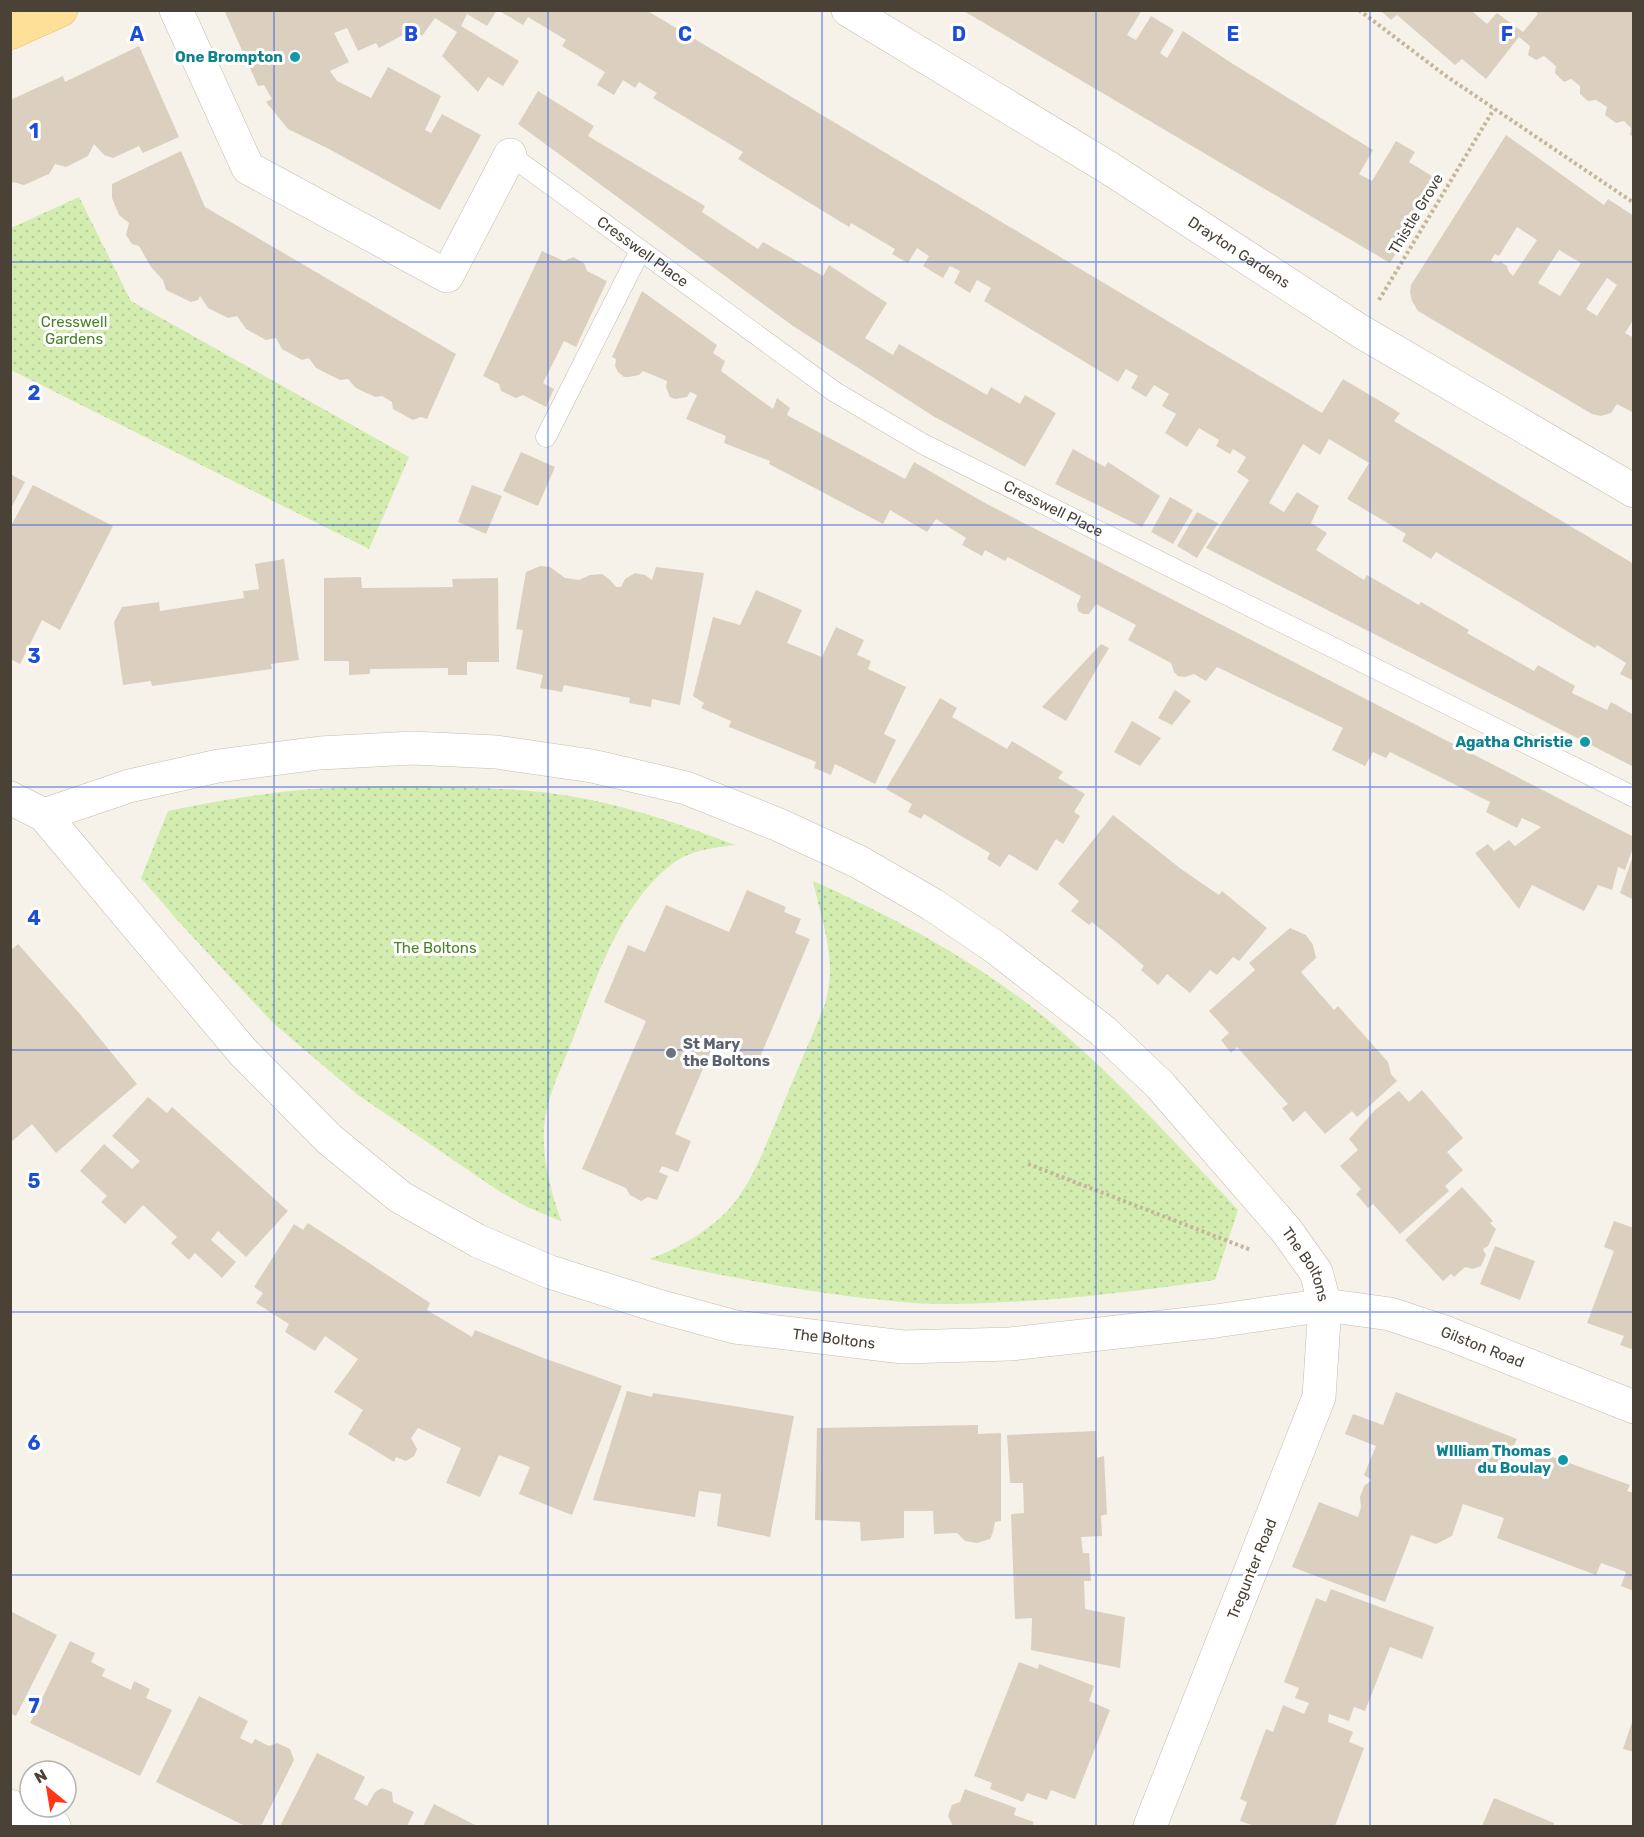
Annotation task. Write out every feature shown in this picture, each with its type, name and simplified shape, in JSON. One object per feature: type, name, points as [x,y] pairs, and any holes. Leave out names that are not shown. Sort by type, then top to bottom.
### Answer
[{"type":"main road","points":[[10,33],[58,11]]},
{"type":"street","points":[[176,10],[248,168],[447,276],[510,155]]},
{"type":"street","name":"Drayton Gardens","points":[[848,10],[1109,168],[1360,331],[1634,491]]},
{"type":"street","name":"The Boltons","points":[[413,748],[496,752],[592,766],[686,788],[779,825],[868,867],[933,905],[995,947],[1103,1031],[1160,1085],[1286,1230],[1316,1272],[1325,1305],[1216,1321],[1021,1343],[903,1347],[735,1327],[658,1306],[550,1272],[478,1241],[400,1197],[329,1139],[243,1052],[45,815],[129,786],[218,766],[320,753],[413,748]]},
{"type":"street","points":[[10,798],[45,815]]},
{"type":"street","name":"Gilston Road","points":[[1325,1305],[1389,1314],[1448,1333],[1634,1407]]},
{"type":"street","name":"Tregunter Road","points":[[1150,1827],[1319,1397],[1325,1305]]},
{"type":"street","points":[[10,1806],[54,1827]]},
{"type":"lane","name":"Cresswell Place","points":[[510,155],[836,393],[922,444],[1634,797]]},
{"type":"lane","points":[[546,437],[640,251]]},
{"type":"path","points":[[1359,10],[1446,76],[1634,204]]},
{"type":"path","name":"Thistle Grove","points":[[1360,331],[1494,109]]},
{"type":"path","points":[[1028,1164],[1228,1241]]},
{"type":"green space","name":"Cresswell Gardens","points":[[79,197],[131,301],[409,457],[369,549],[11,370],[11,228]]},
{"type":"green space","name":"The Boltons","points":[[425,786],[485,788],[566,795],[624,808],[735,845],[694,853],[671,865],[637,901],[611,946],[555,1084],[545,1116],[546,1164],[561,1221],[527,1207],[499,1191],[358,1095],[273,1023],[141,878],[168,811],[279,792],[324,788]]},
{"type":"green space","points":[[813,881],[908,927],[970,963],[1055,1026],[1126,1092],[1238,1210],[1215,1280],[1074,1297],[933,1304],[797,1289],[649,1259],[692,1238],[722,1216],[745,1187],[763,1151],[825,1004],[829,988],[827,942]]},
{"type":"building","points":[[224,10],[497,10],[487,26],[467,14],[461,26],[519,61],[503,86],[488,77],[478,92],[442,56],[457,32],[435,18],[422,36],[414,29],[379,48],[376,43],[358,51],[347,28],[334,33],[349,62],[330,71],[337,81],[371,98],[388,67],[441,96],[425,130],[431,133],[442,114],[481,135],[440,210],[288,129],[266,102],[272,99],[264,85],[258,86]]},
{"type":"building","points":[[498,10],[646,10],[1322,413],[1343,379],[1400,413],[1394,421],[1634,564],[1634,681],[1620,674],[1626,663],[1597,645],[1595,648],[1436,552],[1431,559],[1402,541],[1406,534],[1347,499],[1369,463],[1329,439],[1320,455],[1303,444],[1269,503],[1284,512],[1297,492],[1319,506],[1311,523],[1327,533],[1316,550],[1364,580],[1367,575],[1419,605],[1421,602],[1469,630],[1467,633],[1534,671],[1538,665],[1575,686],[1572,693],[1607,710],[1611,702],[1634,715],[1634,767],[1206,548],[1249,480],[1237,472],[1246,457],[1233,449],[1230,454],[1216,446],[1219,440],[1199,428],[1187,447],[1165,433],[1176,414],[1162,406],[1169,394],[1154,385],[1146,397],[1131,388],[1138,376],[1126,369],[1118,382],[984,301],[991,288],[977,280],[970,293],[954,283],[960,271],[950,266],[943,278],[923,266],[929,256],[917,248],[908,263],[892,254],[895,249],[851,223],[849,227],[738,159],[743,152],[653,98],[657,93],[639,82],[635,88],[623,80],[614,95],[597,85],[605,72],[562,46],[566,40],[528,17],[523,25]]},
{"type":"building","points":[[962,10],[1142,10],[1127,35],[1136,40],[1151,16],[1174,30],[1160,53],[1167,58],[1183,31],[1373,150],[1359,174],[1372,181],[1396,141],[1415,152],[1409,162],[1440,181],[1390,263]]},
{"type":"building","points":[[1380,10],[1471,10],[1487,24],[1497,13],[1523,32],[1538,14],[1534,10],[1631,10],[1634,13],[1634,137],[1630,135],[1631,128],[1624,121],[1616,123],[1605,115],[1607,107],[1596,100],[1588,101],[1580,94],[1580,86],[1571,79],[1564,82],[1555,73],[1556,66],[1544,56],[1536,60],[1528,55],[1530,46],[1519,37],[1486,79],[1462,59],[1455,65],[1397,15],[1391,20]]},
{"type":"building","points":[[139,46],[179,137],[143,153],[139,146],[113,158],[104,155],[94,144],[88,156],[66,167],[55,164],[49,174],[24,185],[13,182],[10,186],[10,100],[63,76],[65,82]]},
{"type":"building","points":[[538,91],[594,126],[588,136],[705,206],[702,212],[758,249],[763,242],[823,276],[829,265],[887,303],[865,338],[893,355],[899,344],[987,395],[991,387],[1020,404],[1025,395],[1056,413],[1025,467],[933,416],[793,326],[518,124]]},
{"type":"building","points":[[1506,135],[1604,205],[1608,199],[1634,216],[1634,319],[1625,333],[1634,338],[1634,413],[1617,404],[1611,413],[1601,416],[1592,414],[1418,311],[1412,301],[1411,285]],"holes":[[[1517,227],[1537,240],[1513,276],[1507,266],[1491,260],[1495,254],[1499,256]],[[1559,250],[1581,263],[1560,296],[1538,283]],[[1607,278],[1617,285],[1597,316],[1586,309]]]},
{"type":"building","points":[[181,151],[205,207],[456,354],[427,419],[421,417],[413,420],[393,409],[392,402],[382,396],[375,397],[356,388],[348,379],[340,380],[316,368],[309,358],[302,360],[282,349],[276,338],[266,340],[246,329],[237,316],[228,318],[208,308],[200,296],[198,300],[191,302],[166,290],[163,280],[151,267],[139,246],[132,244],[126,235],[129,223],[119,215],[112,198],[112,184]]},
{"type":"building","points":[[542,251],[564,261],[573,257],[584,263],[587,271],[607,281],[576,347],[564,341],[543,383],[554,389],[546,407],[523,395],[516,398],[501,391],[499,384],[483,376]]},
{"type":"building","points":[[642,291],[717,345],[713,353],[725,361],[721,371],[773,409],[777,398],[790,408],[787,415],[905,479],[914,462],[985,503],[1634,837],[1634,845],[1625,870],[1618,867],[1612,890],[1598,885],[1584,911],[1532,885],[1519,909],[1475,853],[1488,844],[1494,851],[1509,840],[1515,846],[1541,827],[1522,818],[1517,828],[1486,812],[1490,802],[1390,752],[1386,758],[1373,752],[1365,766],[1332,750],[1343,728],[1217,667],[1206,681],[1194,674],[1185,677],[1178,676],[1171,663],[1128,640],[1136,625],[1096,604],[1089,614],[1083,614],[1078,611],[1077,605],[1081,596],[1008,557],[1005,561],[985,550],[982,556],[962,545],[966,538],[936,519],[927,532],[890,510],[883,524],[769,464],[770,461],[724,443],[726,436],[686,419],[697,395],[690,392],[687,397],[675,399],[670,397],[666,387],[667,381],[643,371],[639,375],[629,377],[624,377],[618,372],[615,366],[616,359],[612,357]]},
{"type":"building","points":[[1073,449],[1105,467],[1108,462],[1160,496],[1142,527],[1055,484]]},
{"type":"building","points":[[521,452],[555,467],[538,506],[503,491]]},
{"type":"building","points":[[10,474],[25,482],[10,510]]},
{"type":"building","points":[[33,485],[113,526],[60,630],[42,620],[20,664],[10,659],[10,528]]},
{"type":"building","points":[[472,485],[502,496],[486,534],[458,522]]},
{"type":"building","points":[[1170,497],[1193,510],[1173,544],[1151,532]]},
{"type":"building","points":[[1197,512],[1218,523],[1197,558],[1177,546]]},
{"type":"building","points":[[284,559],[299,660],[271,664],[272,669],[152,686],[151,681],[123,685],[114,622],[122,607],[159,602],[160,611],[244,598],[243,591],[259,589],[255,564]]},
{"type":"building","points":[[540,566],[550,567],[565,578],[579,580],[590,575],[602,574],[616,587],[621,587],[625,579],[635,573],[645,575],[652,580],[656,567],[704,573],[680,705],[652,699],[651,707],[629,703],[630,698],[564,685],[562,692],[540,688],[543,675],[516,669],[523,630],[516,629],[526,572]]},
{"type":"building","points":[[361,577],[362,588],[453,587],[452,579],[498,578],[499,662],[467,662],[467,675],[448,675],[448,668],[370,669],[370,674],[349,675],[349,661],[324,661],[324,578]]},
{"type":"building","points":[[756,590],[802,610],[787,643],[822,657],[836,627],[864,640],[857,655],[871,661],[868,669],[906,687],[884,734],[896,740],[875,784],[835,764],[831,775],[814,768],[816,762],[729,727],[731,721],[701,708],[704,703],[693,696],[713,617],[740,625]]},
{"type":"building","points":[[1101,644],[1109,648],[1066,721],[1042,707]]},
{"type":"building","points":[[1175,690],[1191,701],[1172,725],[1158,718]]},
{"type":"building","points":[[940,698],[957,708],[952,717],[1007,749],[1012,741],[1063,772],[1058,778],[1085,794],[1074,812],[1080,816],[1063,844],[1056,839],[1037,871],[1009,854],[1000,867],[987,859],[990,853],[924,814],[921,819],[908,812],[912,804],[886,789]]},
{"type":"building","points":[[1132,721],[1161,738],[1140,766],[1114,752]]},
{"type":"building","points":[[1113,815],[1181,869],[1219,895],[1222,891],[1267,928],[1239,961],[1233,957],[1217,975],[1210,970],[1190,993],[1167,974],[1158,985],[1141,970],[1144,966],[1119,944],[1092,922],[1089,925],[1071,911],[1079,901],[1058,884]]},
{"type":"building","points":[[1634,856],[1634,900],[1620,893]]},
{"type":"building","name":"St Mary the Boltons","points":[[747,890],[786,907],[784,912],[801,919],[795,933],[810,939],[758,1062],[714,1043],[675,1134],[691,1141],[678,1172],[662,1166],[659,1172],[668,1176],[657,1200],[648,1197],[641,1201],[630,1195],[626,1188],[582,1169],[646,1021],[604,1002],[628,945],[645,952],[666,905],[729,932]]},
{"type":"building","points":[[1290,928],[1306,935],[1313,945],[1316,958],[1301,972],[1334,1010],[1338,1006],[1388,1062],[1391,1074],[1397,1081],[1357,1117],[1352,1111],[1325,1134],[1305,1111],[1293,1122],[1282,1108],[1288,1104],[1237,1047],[1231,1053],[1221,1040],[1229,1033],[1209,1011],[1255,970],[1249,963]]},
{"type":"building","points":[[18,944],[137,1084],[56,1153],[32,1124],[10,1143],[10,951]]},
{"type":"building","points":[[1422,1090],[1463,1138],[1447,1152],[1463,1170],[1445,1186],[1449,1191],[1400,1234],[1373,1204],[1368,1208],[1356,1194],[1361,1189],[1340,1166],[1358,1150],[1349,1139],[1375,1110],[1399,1091],[1409,1102]]},
{"type":"building","points":[[148,1097],[167,1113],[172,1107],[288,1211],[246,1257],[218,1231],[211,1240],[236,1262],[222,1278],[195,1253],[189,1260],[171,1243],[177,1237],[143,1205],[125,1224],[101,1202],[107,1196],[80,1171],[104,1144],[132,1169],[140,1161],[112,1136]]},
{"type":"building","points":[[1462,1187],[1493,1221],[1490,1223],[1496,1229],[1488,1246],[1483,1249],[1486,1255],[1481,1266],[1473,1269],[1465,1267],[1454,1277],[1451,1274],[1443,1281],[1405,1240]]},
{"type":"building","points":[[1614,1221],[1634,1228],[1634,1350],[1620,1345],[1624,1336],[1587,1323],[1614,1251],[1604,1247]]},
{"type":"building","points":[[308,1223],[430,1303],[427,1310],[472,1337],[475,1330],[622,1386],[572,1515],[519,1494],[530,1467],[499,1455],[480,1497],[446,1483],[461,1448],[418,1428],[411,1438],[417,1449],[414,1456],[406,1461],[396,1457],[394,1462],[348,1434],[363,1410],[334,1392],[358,1359],[325,1336],[315,1351],[285,1332],[289,1324],[256,1303],[263,1293],[254,1287],[294,1224],[303,1230]]},
{"type":"building","points":[[1495,1246],[1535,1261],[1520,1300],[1480,1284]]},
{"type":"building","points":[[627,1391],[652,1397],[653,1393],[794,1416],[770,1537],[717,1526],[721,1494],[699,1491],[695,1517],[593,1500]]},
{"type":"building","points":[[1396,1392],[1517,1439],[1505,1463],[1530,1472],[1536,1454],[1549,1459],[1550,1456],[1630,1485],[1627,1491],[1634,1493],[1634,1591],[1621,1586],[1626,1572],[1601,1563],[1596,1575],[1497,1538],[1504,1518],[1463,1504],[1452,1536],[1436,1544],[1411,1535],[1385,1602],[1292,1567],[1319,1502],[1358,1517],[1361,1507],[1360,1497],[1364,1486],[1372,1480],[1364,1475],[1376,1446],[1345,1434],[1353,1414],[1383,1425]]},
{"type":"building","points":[[978,1425],[978,1434],[1001,1433],[1001,1521],[995,1522],[990,1539],[977,1543],[965,1541],[957,1533],[934,1534],[933,1511],[904,1511],[904,1538],[861,1541],[860,1522],[815,1520],[817,1428]]},
{"type":"building","points":[[1096,1431],[1097,1458],[1104,1456],[1107,1514],[1101,1516],[1102,1536],[1081,1537],[1083,1553],[1089,1553],[1091,1581],[1084,1581],[1085,1609],[1125,1617],[1120,1668],[1031,1650],[1032,1618],[1015,1619],[1011,1514],[1024,1513],[1023,1483],[1010,1483],[1007,1435]]},
{"type":"building","points":[[1331,1589],[1434,1627],[1422,1659],[1390,1647],[1365,1711],[1354,1707],[1349,1721],[1329,1714],[1328,1722],[1353,1732],[1349,1742],[1364,1748],[1335,1826],[1254,1826],[1240,1821],[1247,1802],[1240,1799],[1266,1729],[1273,1732],[1283,1705],[1304,1714],[1309,1703],[1295,1698],[1299,1688],[1284,1682],[1316,1598],[1326,1602]]},
{"type":"building","points":[[10,1611],[57,1635],[16,1716],[10,1713]]},
{"type":"building","points":[[70,1641],[95,1653],[91,1662],[105,1669],[102,1676],[131,1690],[134,1681],[150,1689],[146,1698],[172,1710],[140,1776],[30,1723]]},
{"type":"building","points":[[1019,1662],[1038,1669],[1039,1664],[1094,1686],[1089,1701],[1110,1710],[1075,1799],[1051,1790],[1047,1800],[1027,1793],[1023,1802],[990,1789],[992,1783],[974,1776]]},
{"type":"building","points":[[199,1696],[248,1721],[240,1738],[252,1744],[255,1739],[269,1746],[277,1743],[290,1749],[294,1760],[261,1826],[245,1826],[156,1782]]},
{"type":"building","points":[[1634,1719],[1634,1752],[1623,1749]]},
{"type":"building","points":[[317,1753],[365,1777],[354,1799],[367,1806],[375,1792],[382,1788],[392,1792],[393,1802],[414,1812],[407,1826],[280,1826]]},
{"type":"building","points":[[965,1789],[1016,1808],[1014,1815],[1034,1822],[1032,1826],[951,1826],[948,1816],[952,1805],[960,1802]]},
{"type":"building","points":[[1494,1798],[1554,1823],[1553,1826],[1482,1826]]},
{"type":"building","points":[[434,1804],[475,1825],[475,1826],[423,1826]]},
{"type":"place","name":"One Brompton","points":[[295,57]]},
{"type":"place","name":"Agatha Christie","points":[[1585,742]]},
{"type":"place","name":"St Mary the Boltons","points":[[671,1053]]},
{"type":"place","name":"WIlliam Thomas du Boulay","points":[[1563,1460]]}]
